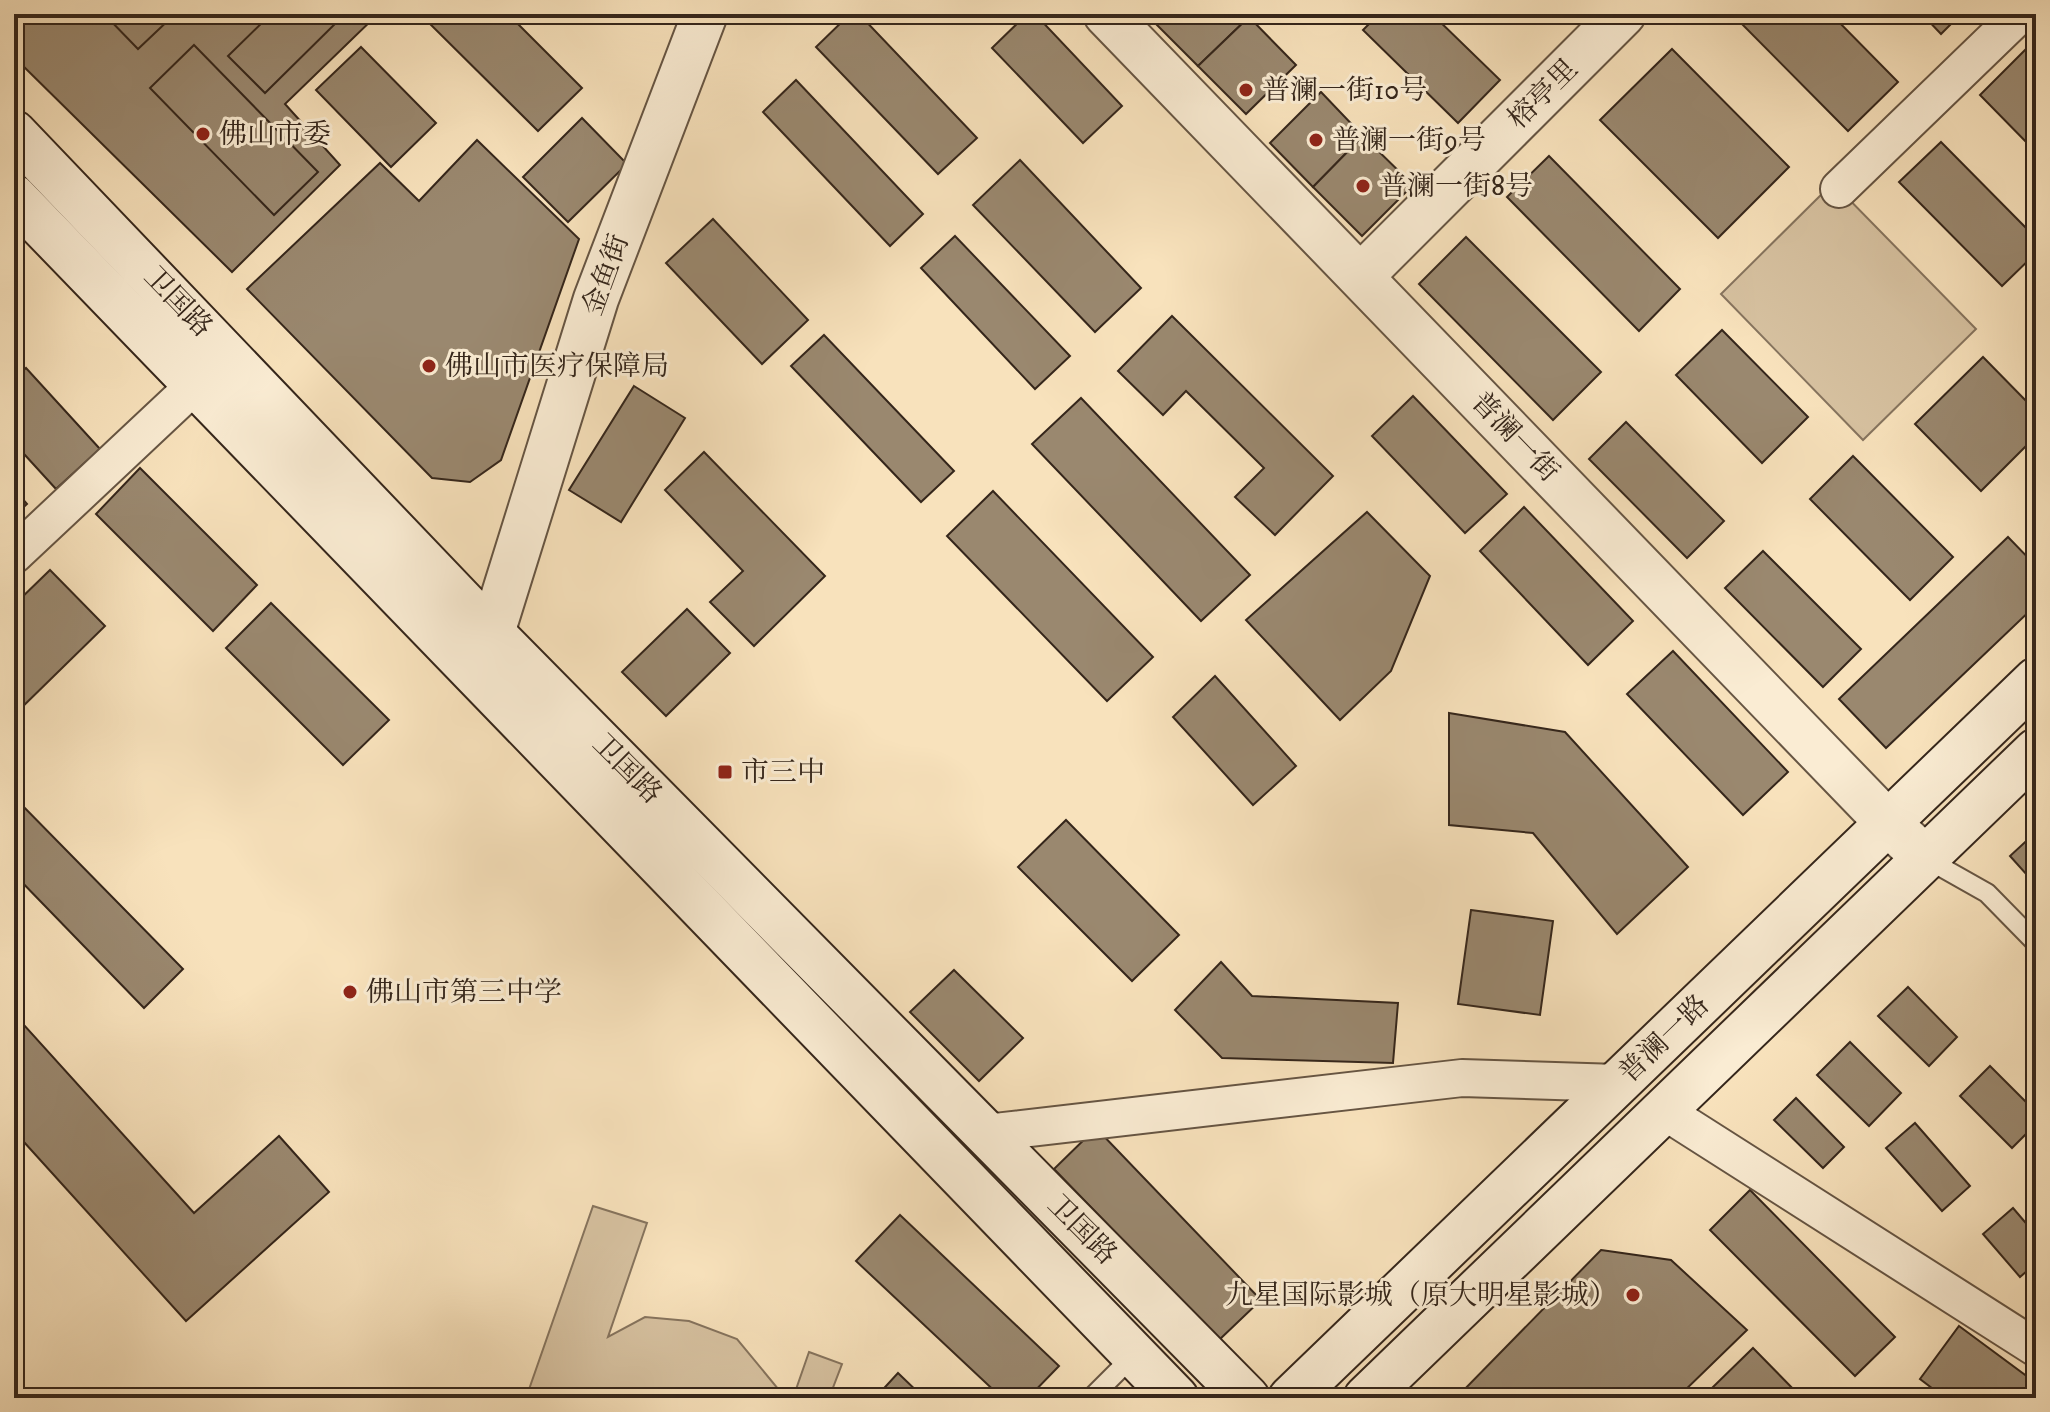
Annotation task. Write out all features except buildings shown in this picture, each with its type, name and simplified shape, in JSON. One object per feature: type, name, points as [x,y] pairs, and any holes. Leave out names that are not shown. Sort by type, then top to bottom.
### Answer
[{"type":"main road","name":"金鱼街","points":[[492,633],[596,299],[705,14]]},
{"type":"main road","name":"普澜一街","points":[[1106,14],[1925,858]]},
{"type":"main road","name":"榕亭里","points":[[1361,276],[1623,14]]},
{"type":"main road","name":"卫国路","points":[[14,133],[492,633],[1247,1398]]},
{"type":"main road","name":"卫国路","points":[[14,197],[1176,1398]]},
{"type":"main road","name":"普澜一路","points":[[1291,1398],[2036,680]]},
{"type":"main road","name":"普澜一路","points":[[1366,1398],[2036,751]]},
{"type":"street","points":[[1839,189],[2020,14]]},
{"type":"street","points":[[14,555],[195,385]]},
{"type":"street","points":[[986,1133],[1462,1078],[1618,1083]]},
{"type":"street","points":[[1664,1111],[2036,1348]]},
{"type":"lane","points":[[1925,858],[1987,893],[2036,943]]},
{"type":"lane","points":[[1091,1398],[1134,1355]]},
{"type":"shaded area","points":[[1833,183],[1976,329],[1863,440],[1721,294]]},
{"type":"shaded area","points":[[593,1206],[647,1223],[608,1337],[645,1317],[689,1321],[737,1339],[783,1398],[526,1398]]},
{"type":"shaded area","points":[[809,1352],[842,1364],[829,1398],[793,1398]]},
{"type":"place","name":"普澜一街10号","points":[[1246,90]]},
{"type":"place","name":"佛山市委","points":[[203,134]]},
{"type":"place","name":"普澜一街9号","points":[[1316,140]]},
{"type":"place","name":"普澜一街8号","points":[[1363,186]]},
{"type":"place","name":"佛山市医疗保障局","points":[[429,366]]},
{"type":"place","name":"市三中","points":[[725,772]]},
{"type":"place","name":"佛山市第三中学","points":[[350,992]]},
{"type":"place","name":"九星国际影城（原大明星影城）","points":[[1633,1295]]}]
